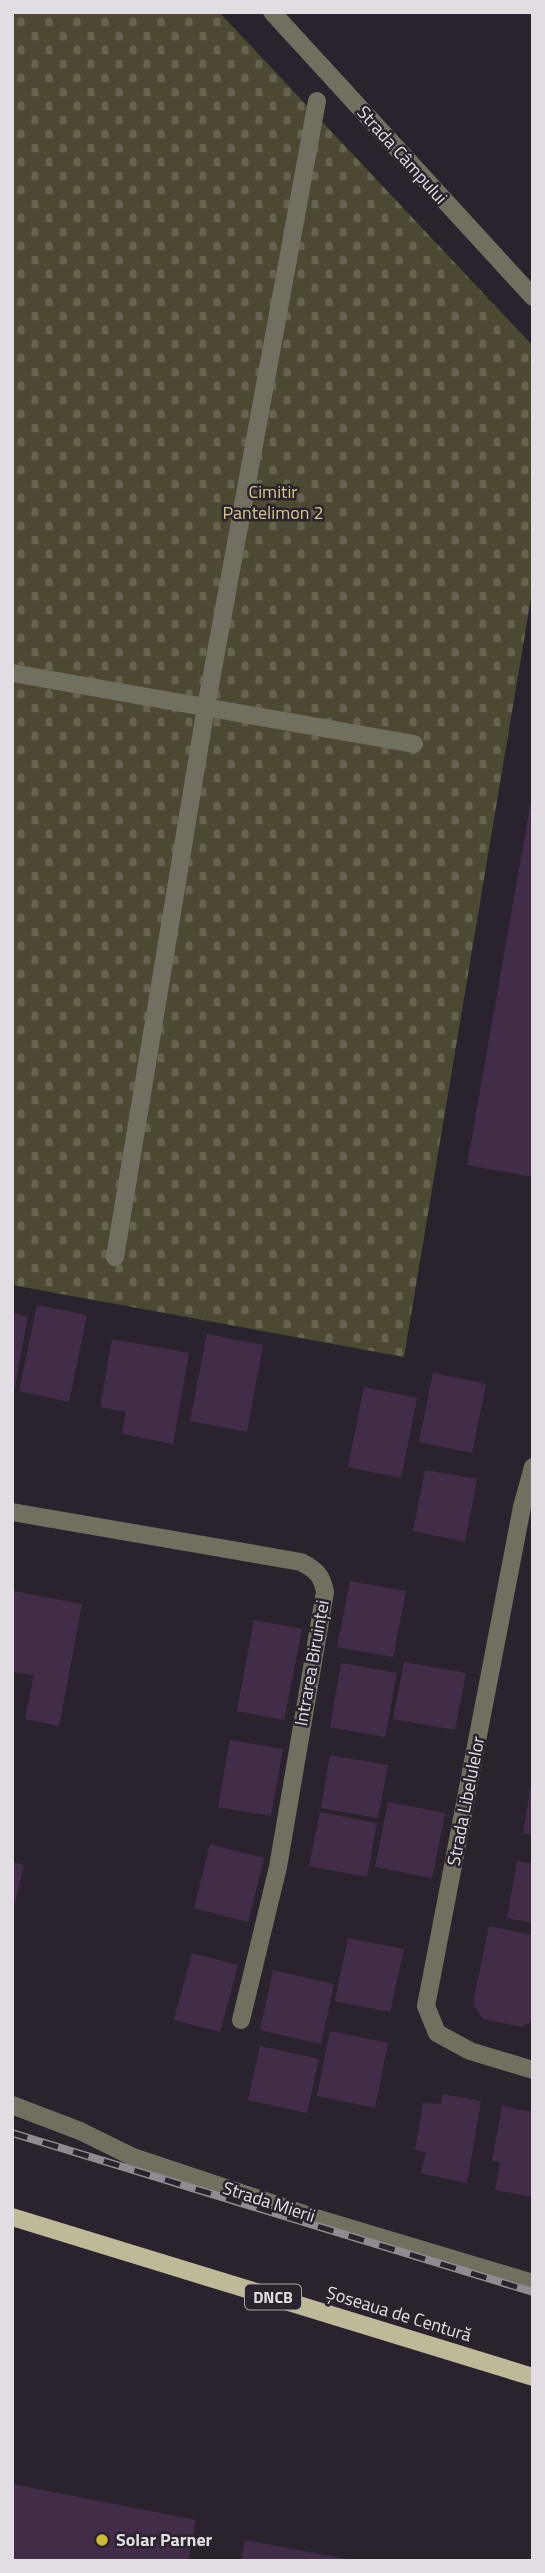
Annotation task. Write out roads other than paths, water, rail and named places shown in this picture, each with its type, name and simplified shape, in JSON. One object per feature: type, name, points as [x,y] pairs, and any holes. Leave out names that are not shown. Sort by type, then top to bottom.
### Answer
[{"type":"main road","name":"Șoseaua de Centură","points":[[12,2217],[533,2377]]},
{"type":"street","name":"Strada Câmpului","points":[[272,12],[533,297]]},
{"type":"street","points":[[115,1257],[206,707],[317,101]]},
{"type":"street","points":[[12,673],[414,744]]},
{"type":"street","name":"Strada Libelulelor","points":[[533,1467],[522,1507],[426,2006],[437,2033],[470,2051],[533,2070]]},
{"type":"street","name":"Intrarea Biruinței","points":[[13,1516],[302,1562],[316,1570],[323,1580],[325,1592],[278,1867],[241,2020]]},
{"type":"street","name":"Strada Mierii","points":[[12,2105],[80,2131],[133,2157],[313,2217],[533,2283]]},
{"type":"railway","points":[[12,2133],[533,2292]]},
{"type":"place","name":"Solar Parner","points":[[102,2540]]},
{"type":"park label","name":"Cimitir Pantelimon 2","points":[[273,502]]}]
